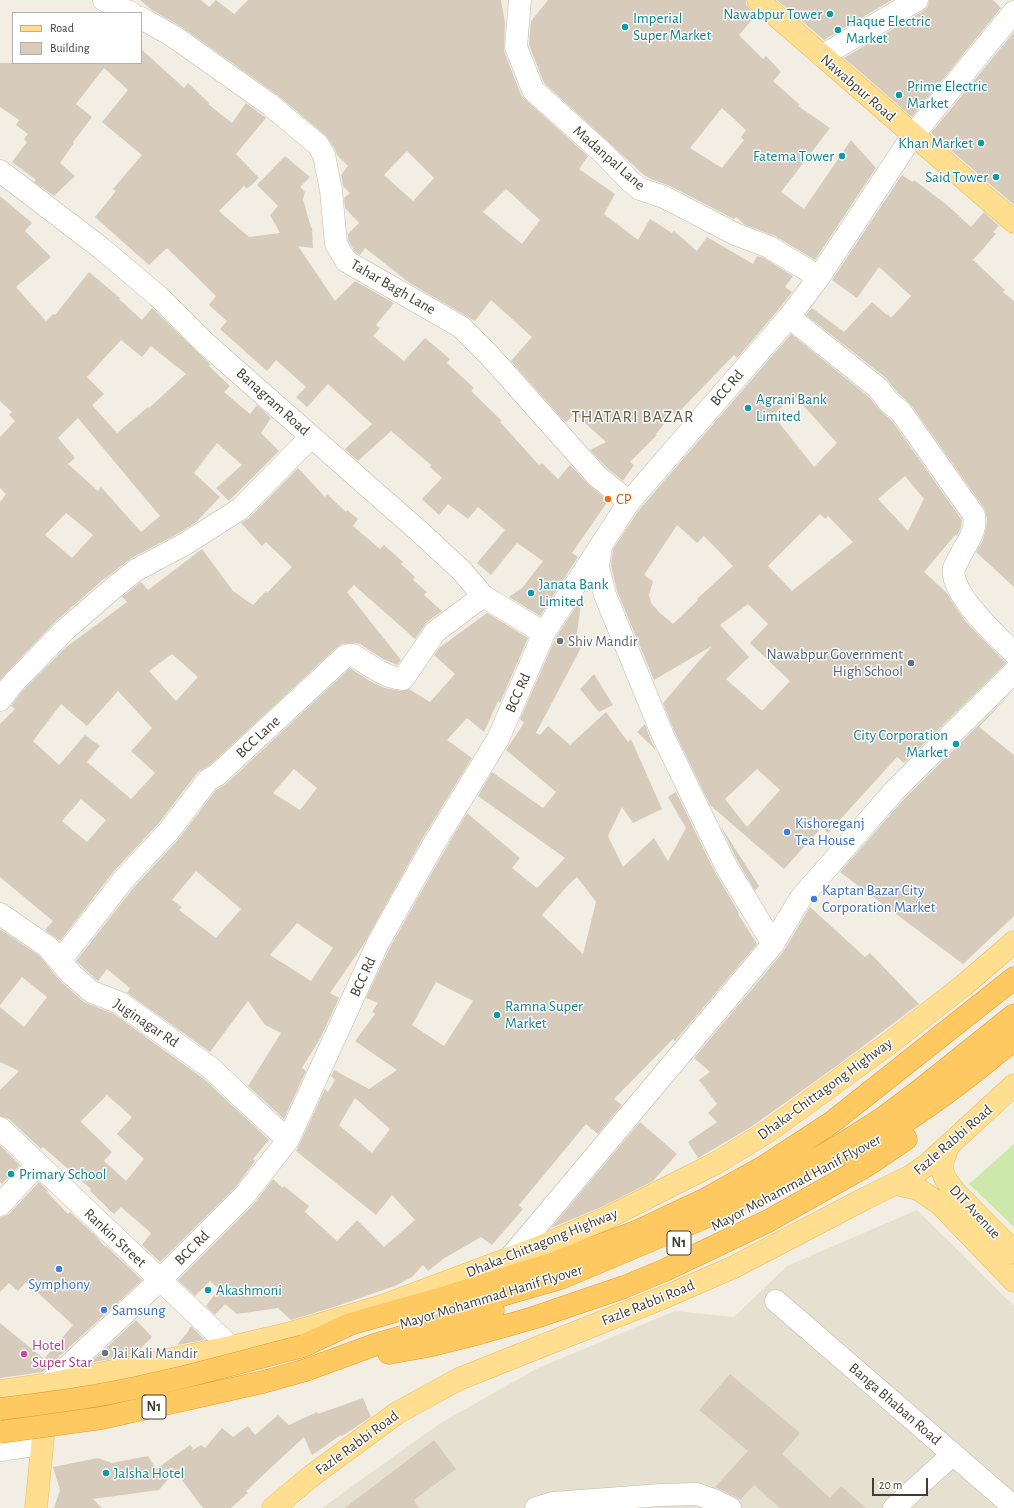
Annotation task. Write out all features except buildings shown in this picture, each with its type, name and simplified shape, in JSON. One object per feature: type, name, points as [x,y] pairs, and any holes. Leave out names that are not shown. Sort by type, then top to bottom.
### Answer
[{"type":"highway","points":[[303,1346],[350,1324],[446,1297],[551,1264],[638,1231],[704,1200],[765,1166],[831,1124],[1014,978]]},
{"type":"highway","name":"Mayor Mohammad Hanif Flyover","points":[[0,1409],[39,1405],[146,1386],[303,1346],[350,1338],[561,1278],[713,1214],[785,1178],[883,1118],[1014,1015]]},
{"type":"highway","name":"Mayor Mohammad Hanif Flyover","points":[[0,1432],[102,1418],[263,1382],[306,1370],[432,1327],[538,1297],[666,1249],[764,1202],[882,1138],[950,1092],[1014,1039]]},
{"type":"highway","points":[[306,1370],[428,1346],[480,1333],[533,1318],[624,1287],[665,1270],[768,1220],[866,1166],[972,1092],[1014,1058]]},
{"type":"main road","name":"Nawabpur Road","points":[[758,0],[1014,222]]},
{"type":"main road","name":"Dhaka-Chittagong Highway","points":[[0,1391],[49,1384],[231,1347],[287,1334],[382,1306],[509,1259],[609,1217],[716,1163],[767,1132],[891,1042],[964,985],[1014,942]]},
{"type":"main road","name":"Fazle Rabbi Road","points":[[273,1508],[316,1473],[397,1413],[459,1379],[665,1297],[734,1267],[911,1176],[927,1165],[949,1146],[1014,1085]]},
{"type":"main road","name":"DIT Avenue","points":[[949,1146],[943,1159],[942,1171],[946,1182],[1014,1252]]},
{"type":"main road","points":[[896,1184],[918,1189],[940,1204],[1014,1280]]},
{"type":"main road","points":[[36,1508],[49,1384]]},
{"type":"street","points":[[104,0],[129,12]]},
{"type":"street","name":"Madanpal Lane","points":[[520,0],[516,47],[533,90],[603,153],[631,182],[640,190],[664,198],[735,234],[769,246],[819,277]]},
{"type":"street","points":[[822,56],[917,0]]},
{"type":"street","name":"BCC Rd","points":[[49,1384],[160,1280],[244,1196],[288,1140],[378,943],[436,842],[498,739],[544,633],[629,502],[789,317],[819,277],[913,135],[1014,12]]},
{"type":"street","name":"Tahar Bagh Lane","points":[[142,19],[173,36],[269,104],[318,144],[324,155],[331,190],[336,244],[346,261],[461,327],[490,356],[597,476],[629,502]]},
{"type":"street","name":"Banagram Road","points":[[0,171],[101,248],[159,297],[205,343],[421,533],[462,571],[483,596],[544,633]]},
{"type":"street","points":[[789,317],[878,388],[888,401],[901,412],[974,515],[976,523],[974,532],[954,568],[954,579],[961,594],[973,611],[1014,653]]},
{"type":"street","points":[[0,700],[14,682],[66,629],[111,590],[136,570],[185,544],[240,509],[311,437]]},
{"type":"street","points":[[602,545],[598,567],[605,595],[664,738],[726,866],[773,944]]},
{"type":"street","name":"BCC Lane","points":[[60,961],[124,879],[168,832],[208,780],[217,775],[343,658],[348,655],[353,655],[384,673],[398,679],[403,679],[435,632],[483,596]]},
{"type":"street","points":[[509,1259],[773,944],[800,898],[895,790],[1014,672]]},
{"type":"street","name":"Juginagar Rd","points":[[0,914],[48,947],[71,974],[92,992],[120,1003],[212,1069],[288,1140]]},
{"type":"street","name":"Rankin Street","points":[[0,1128],[231,1347]]},
{"type":"street","points":[[0,1206],[38,1164]]},
{"type":"street","name":"Banga Bhaban Road","points":[[776,1301],[1014,1507]]},
{"type":"street","points":[[0,1450],[42,1444]]},
{"type":"street","points":[[894,1508],[958,1458]]},
{"type":"street","points":[[912,1508],[958,1458]]},
{"type":"street","points":[[536,1508],[553,1504],[661,1495],[697,1494],[730,1508]]},
{"type":"shaded area","points":[[917,1210],[1014,1306],[1014,1508],[322,1508],[439,1424],[538,1368],[675,1311],[734,1317],[787,1266]]},
{"type":"green space","points":[[1014,1144],[1014,1227],[969,1184]]},
{"type":"place","name":"Nawabpur Tower","points":[[830,14]]},
{"type":"place","name":"Imperial Super Market","points":[[625,27]]},
{"type":"place","name":"Haque Electric Market","points":[[838,30]]},
{"type":"place","name":"Prime Electric Market","points":[[899,95]]},
{"type":"place","name":"Khan Market","points":[[981,143]]},
{"type":"place","name":"Fatema Tower","points":[[842,156]]},
{"type":"place","name":"Said Tower","points":[[996,177]]},
{"type":"place","name":"Agrani Bank Limited","points":[[748,408]]},
{"type":"place","name":"CP","points":[[608,499]]},
{"type":"place","name":"Janata Bank Limited","points":[[531,593]]},
{"type":"place","name":"Shiv Mandir","points":[[560,641]]},
{"type":"place","name":"Nawabpur Government High School","points":[[911,663]]},
{"type":"place","name":"City Corporation Market","points":[[956,744]]},
{"type":"place","name":"Kishoreganj Tea House","points":[[787,832]]},
{"type":"place","name":"Kaptan Bazar City Corporation Market","points":[[814,899]]},
{"type":"place","name":"Ramna Super Market","points":[[497,1015]]},
{"type":"place","name":"Primary School","points":[[11,1174]]},
{"type":"place","name":"Symphony","points":[[59,1269]]},
{"type":"place","name":"Akashmoni","points":[[208,1290]]},
{"type":"place","name":"Samsung","points":[[104,1310]]},
{"type":"place","name":"Jai Kali Mandir","points":[[105,1353]]},
{"type":"place","name":"Hotel Super Star","points":[[24,1354]]},
{"type":"place","name":"Jalsha Hotel","points":[[106,1473]]},
{"type":"district","name":"THATARI BAZAR","points":[[633,417]]}]
